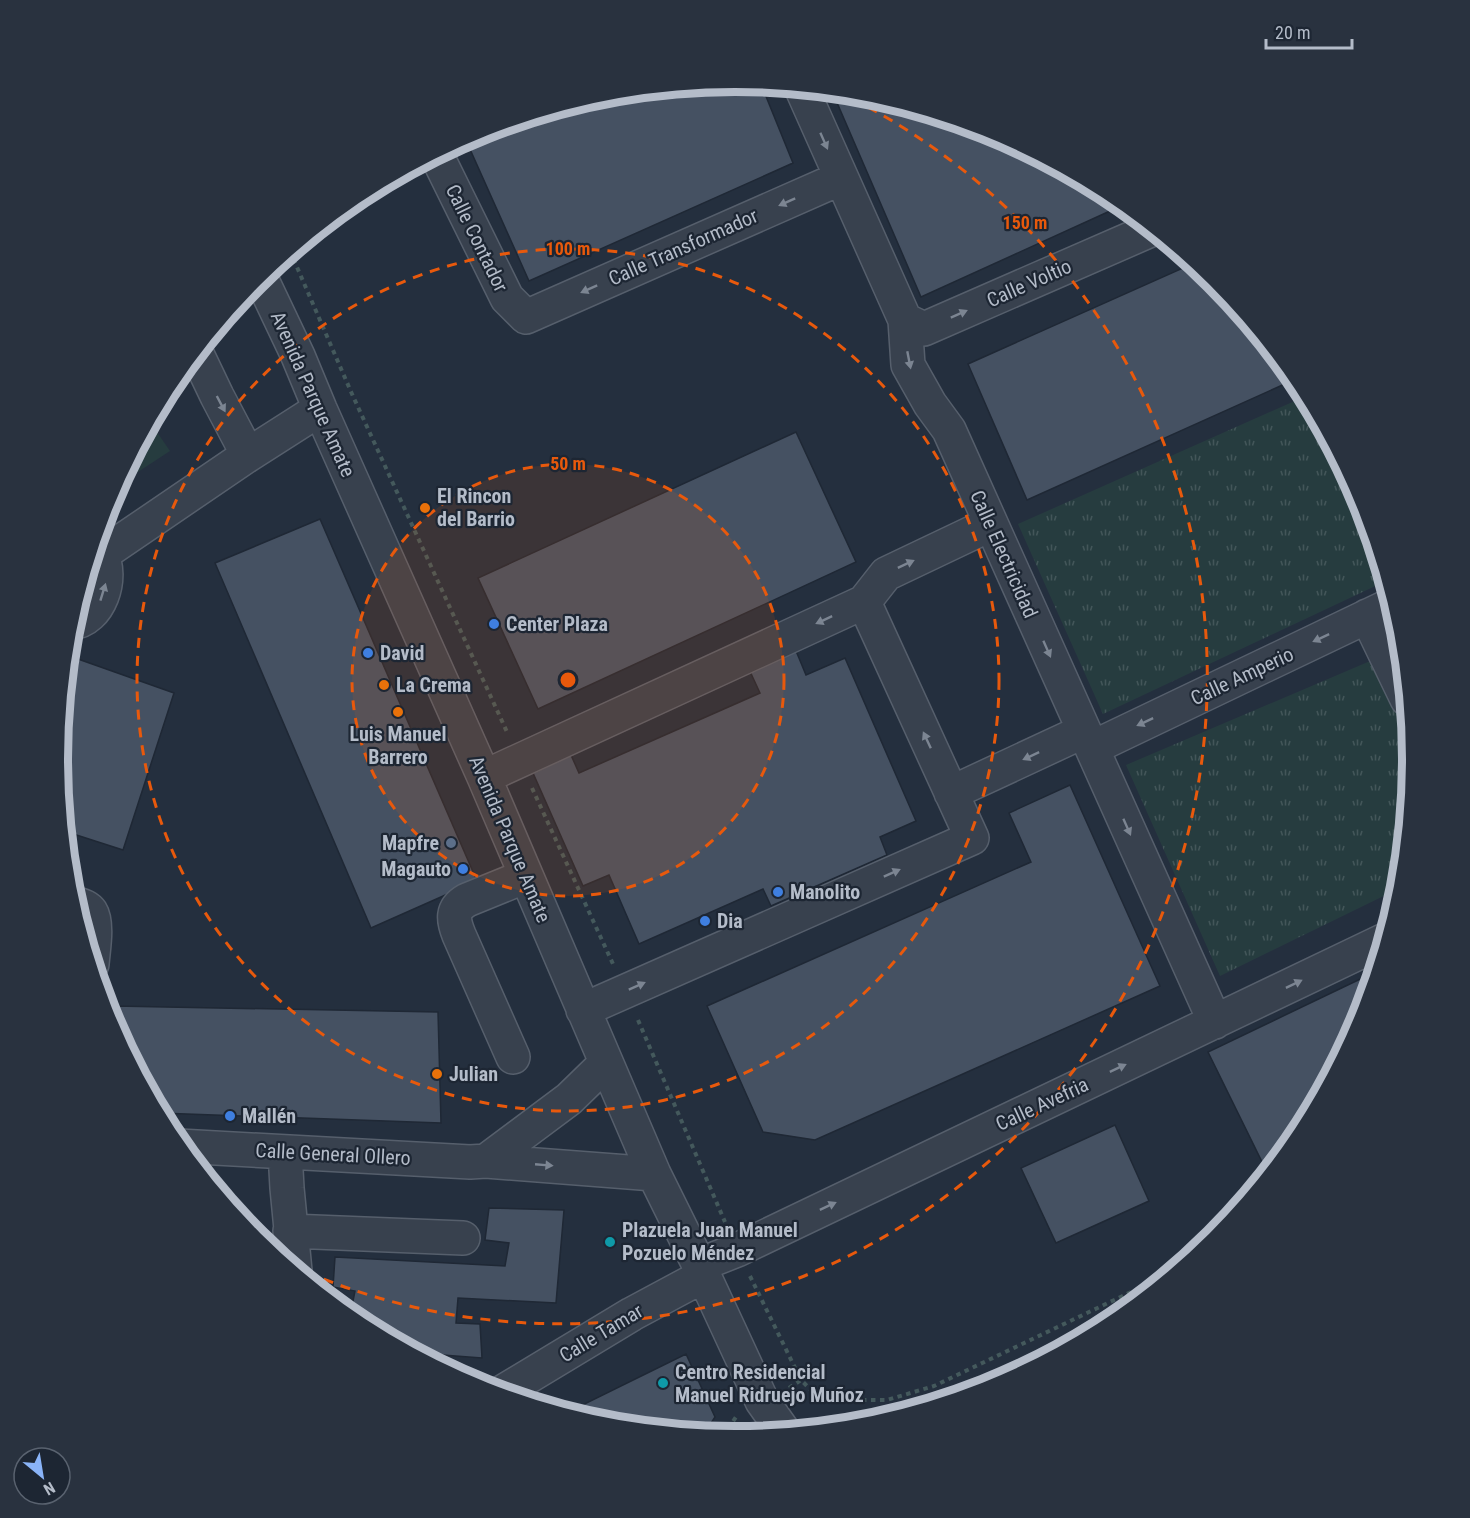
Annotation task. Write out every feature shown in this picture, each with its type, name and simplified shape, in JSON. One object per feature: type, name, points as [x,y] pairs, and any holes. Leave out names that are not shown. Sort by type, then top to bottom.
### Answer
[{"type":"street","name":"Calle Electricidad","points":[[805,95],[905,320],[908,365],[930,404],[949,430],[1215,1022]]},
{"type":"street","name":"Calle Contador","points":[[440,160],[507,298],[526,316]]},
{"type":"street","name":"Calle Transformador","points":[[526,316],[841,178]]},
{"type":"street","name":"Calle Voltio","points":[[905,320],[924,329],[1142,230]]},
{"type":"street","name":"Avenida Parque Amate","points":[[265,286],[298,356],[484,777],[654,1174],[701,1270],[761,1410],[777,1425]]},
{"type":"street","points":[[200,360],[248,455]]},
{"type":"street","points":[[102,549],[320,409]]},
{"type":"street","points":[[484,777],[864,602],[886,574],[991,524]]},
{"type":"street","points":[[82,620],[88,618],[99,603],[106,581],[105,567],[100,555]]},
{"type":"street","points":[[583,1010],[972,838],[864,602]]},
{"type":"street","points":[[1380,610],[1395,659]]},
{"type":"street","name":"Calle Amperio","points":[[951,793],[1088,739],[1380,610]]},
{"type":"street","points":[[513,1057],[459,935],[455,915],[460,904],[467,900],[526,876]]},
{"type":"street","points":[[84,906],[91,912],[94,922],[93,943]]},
{"type":"street","name":"Calle Avefria","points":[[701,1270],[737,1250],[1376,944]]},
{"type":"street","points":[[486,1161],[569,1099],[605,1064]]},
{"type":"street","name":"Calle General Ollero","points":[[192,1147],[486,1161],[654,1174]]},
{"type":"street","points":[[285,1152],[294,1260]]},
{"type":"street","points":[[290,1231],[463,1238]]},
{"type":"street","name":"Calle Tamar","points":[[510,1387],[701,1270]]},
{"type":"path","points":[[293,259],[352,394],[625,991],[737,1250],[801,1380],[810,1389],[828,1397],[851,1400],[887,1400],[934,1386],[1146,1285]]},
{"type":"path","points":[[733,1426],[761,1410],[801,1380]]},
{"type":"green space","points":[[1297,400],[1334,464],[1352,504],[1379,584],[1103,714],[1018,524]]},
{"type":"green space","points":[[155,429],[170,451],[130,477]]},
{"type":"green space","points":[[1394,651],[1401,715],[1402,759],[1397,846],[1389,893],[1220,976],[1126,765]]},
{"type":"building","points":[[691,93],[765,93],[793,163],[529,281],[469,147],[520,127],[605,104]]},
{"type":"building","points":[[836,99],[908,114],[990,142],[1069,181],[1114,209],[921,297]]},
{"type":"building","points":[[1185,267],[1237,319],[1287,383],[1027,500],[968,364]]},
{"type":"building","points":[[796,432],[856,562],[538,709],[478,578]]},
{"type":"building","points":[[320,519],[477,881],[371,928],[215,563]]},
{"type":"building","points":[[794,646],[806,675],[845,658],[916,821],[880,837],[887,855],[771,906],[763,889],[639,944],[609,875],[583,886],[533,773],[571,755],[579,773],[760,693],[748,667]]},
{"type":"building","points":[[78,659],[174,693],[123,850],[72,834],[68,759],[73,674]]},
{"type":"building","points":[[1070,785],[1160,986],[815,1140],[763,1132],[707,1006],[1031,862],[1009,813]]},
{"type":"building","points":[[1366,976],[1334,1054],[1290,1130],[1264,1166],[1208,1052]]},
{"type":"building","points":[[115,1006],[438,1012],[441,1123],[170,1113],[136,1054]]},
{"type":"building","points":[[1115,1125],[1149,1201],[1056,1243],[1021,1168]]},
{"type":"building","points":[[489,1208],[564,1210],[556,1303],[458,1298],[456,1323],[480,1324],[482,1358],[433,1354],[352,1306],[355,1291],[333,1287],[335,1257],[505,1266],[509,1243],[485,1240]]},
{"type":"building","name":"Centro Residencial Manuel Ridruejo Muñoz","points":[[686,1354],[715,1417],[710,1425],[691,1425],[648,1421],[577,1408]]},
{"type":"place","name":"El Rincon del Barrio","points":[[425,508]]},
{"type":"place","name":"Center Plaza","points":[[494,624]]},
{"type":"place","name":"David","points":[[368,653]]},
{"type":"place","name":"La Crema","points":[[384,685]]},
{"type":"place","name":"Luis Manuel Barrero","points":[[398,712]]},
{"type":"place","name":"Mapfre","points":[[451,843]]},
{"type":"place","name":"Magauto","points":[[463,869]]},
{"type":"place","name":"Manolito","points":[[778,892]]},
{"type":"place","name":"Dia","points":[[705,921]]},
{"type":"place","name":"Julian","points":[[437,1074]]},
{"type":"place","name":"Mallén","points":[[230,1116]]},
{"type":"place","name":"Plazuela Juan Manuel Pozuelo Méndez","points":[[610,1242]]},
{"type":"place","name":"Centro Residencial Manuel Ridruejo Muñoz","points":[[663,1383]]}]
